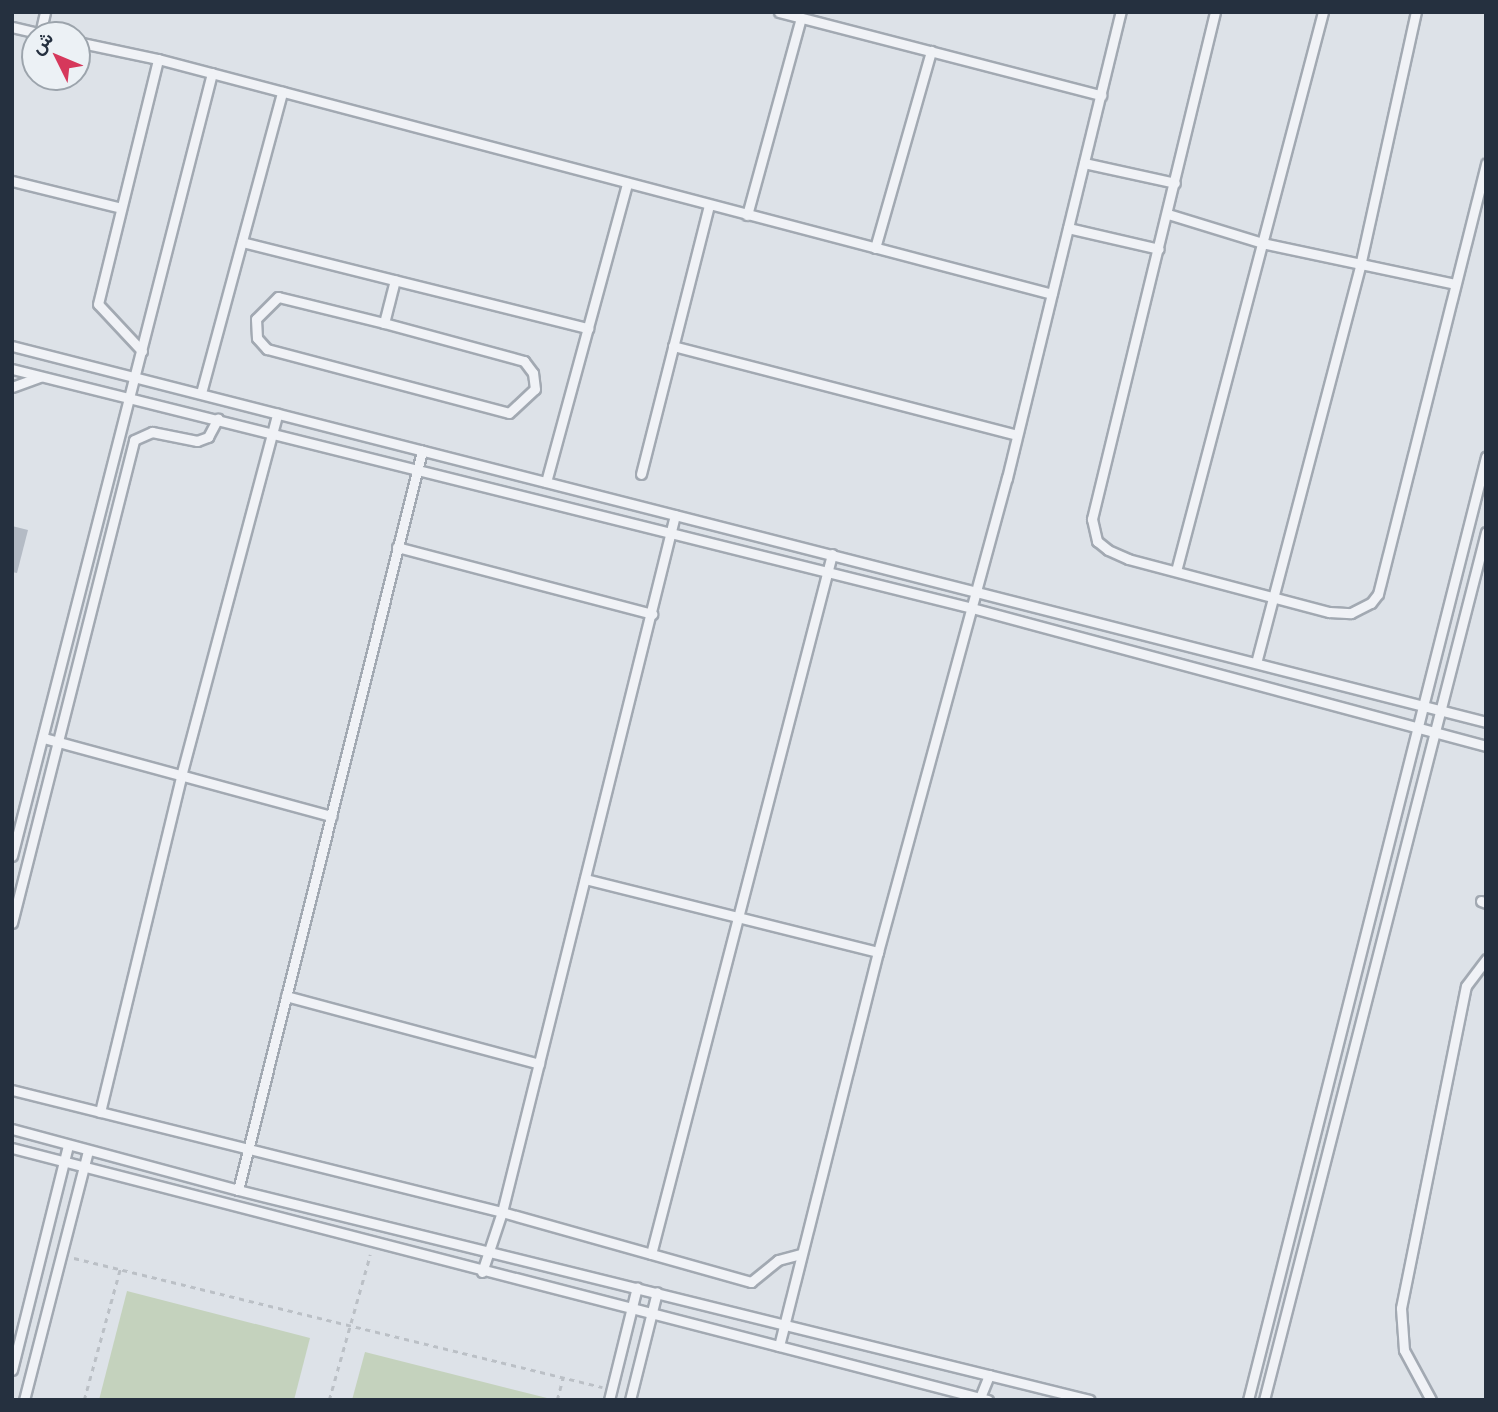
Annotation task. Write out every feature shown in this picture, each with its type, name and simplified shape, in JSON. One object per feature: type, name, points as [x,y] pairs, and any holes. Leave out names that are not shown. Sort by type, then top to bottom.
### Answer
[{"type":"lane","points":[[779,12],[1101,95]]},
{"type":"lane","points":[[779,1346],[878,952],[1017,435],[1121,12]]},
{"type":"lane","points":[[1215,12],[1093,530],[1097,541],[1118,554],[1272,596],[1351,614],[1378,594],[1486,163]]},
{"type":"lane","points":[[1176,571],[1323,12]]},
{"type":"lane","points":[[1256,663],[1360,266],[1416,12]]},
{"type":"lane","points":[[747,215],[802,18]]},
{"type":"lane","points":[[91,45],[158,59],[1052,294]]},
{"type":"lane","points":[[875,248],[931,51]]},
{"type":"lane","points":[[142,351],[97,304],[158,59]]},
{"type":"lane","points":[[12,856],[212,73]]},
{"type":"lane","points":[[201,393],[282,92]]},
{"type":"lane","points":[[1084,163],[1175,183]]},
{"type":"lane","points":[[12,181],[121,208]]},
{"type":"lane","points":[[546,482],[627,183]]},
{"type":"lane","points":[[641,474],[709,205]]},
{"type":"lane","points":[[1168,214],[1262,243],[1360,266],[1455,284]]},
{"type":"lane","points":[[1068,228],[1159,248]]},
{"type":"lane","points":[[242,242],[588,328]]},
{"type":"lane","points":[[384,323],[395,280]]},
{"type":"lane","points":[[278,297],[384,323],[524,361],[533,373],[535,389],[509,413],[267,349],[257,338],[256,319],[278,297]]},
{"type":"lane","points":[[12,346],[1486,722]]},
{"type":"lane","points":[[673,346],[1017,435]]},
{"type":"lane","points":[[12,369],[271,431],[971,608],[1486,746]]},
{"type":"lane","points":[[12,387],[42,376]]},
{"type":"lane","points":[[100,1112],[181,776],[277,414]]},
{"type":"lane","points":[[12,923],[134,440],[152,432],[197,441],[208,436],[218,418]]},
{"type":"lane","points":[[238,1189],[422,451]]},
{"type":"lane","points":[[1248,1400],[1486,457]]},
{"type":"lane","points":[[482,1272],[502,1212],[675,515]]},
{"type":"lane","points":[[1264,1400],[1486,531]]},
{"type":"lane","points":[[397,547],[652,614]]},
{"type":"lane","points":[[651,1254],[832,554]]},
{"type":"lane","points":[[44,738],[58,744],[332,816]]},
{"type":"lane","points":[[585,879],[878,952]]},
{"type":"lane","points":[[1431,1400],[1404,1350],[1401,1308],[1466,986],[1486,959]]},
{"type":"lane","points":[[286,996],[539,1065]]},
{"type":"lane","points":[[12,1090],[502,1212],[751,1282],[778,1260],[801,1254]]},
{"type":"lane","points":[[12,1129],[238,1189],[1090,1400]]},
{"type":"lane","points":[[12,1370],[68,1145]]},
{"type":"lane","points":[[12,1148],[373,1244],[983,1399],[989,1375]]},
{"type":"lane","points":[[24,1400],[88,1151]]},
{"type":"lane","points":[[609,1400],[637,1287]]},
{"type":"lane","points":[[630,1400],[657,1292]]},
{"type":"path","points":[[329,1400],[373,1244]]},
{"type":"path","points":[[61,1254],[612,1389]]},
{"type":"path","points":[[84,1400],[120,1269]]},
{"type":"path","points":[[557,1400],[563,1377]]},
{"type":"green space","points":[[127,1291],[310,1338],[294,1400],[99,1400]]},
{"type":"green space","points":[[365,1352],[547,1398],[352,1400]]},
{"type":"building","points":[[12,526],[28,530],[17,573],[12,572]]}]
